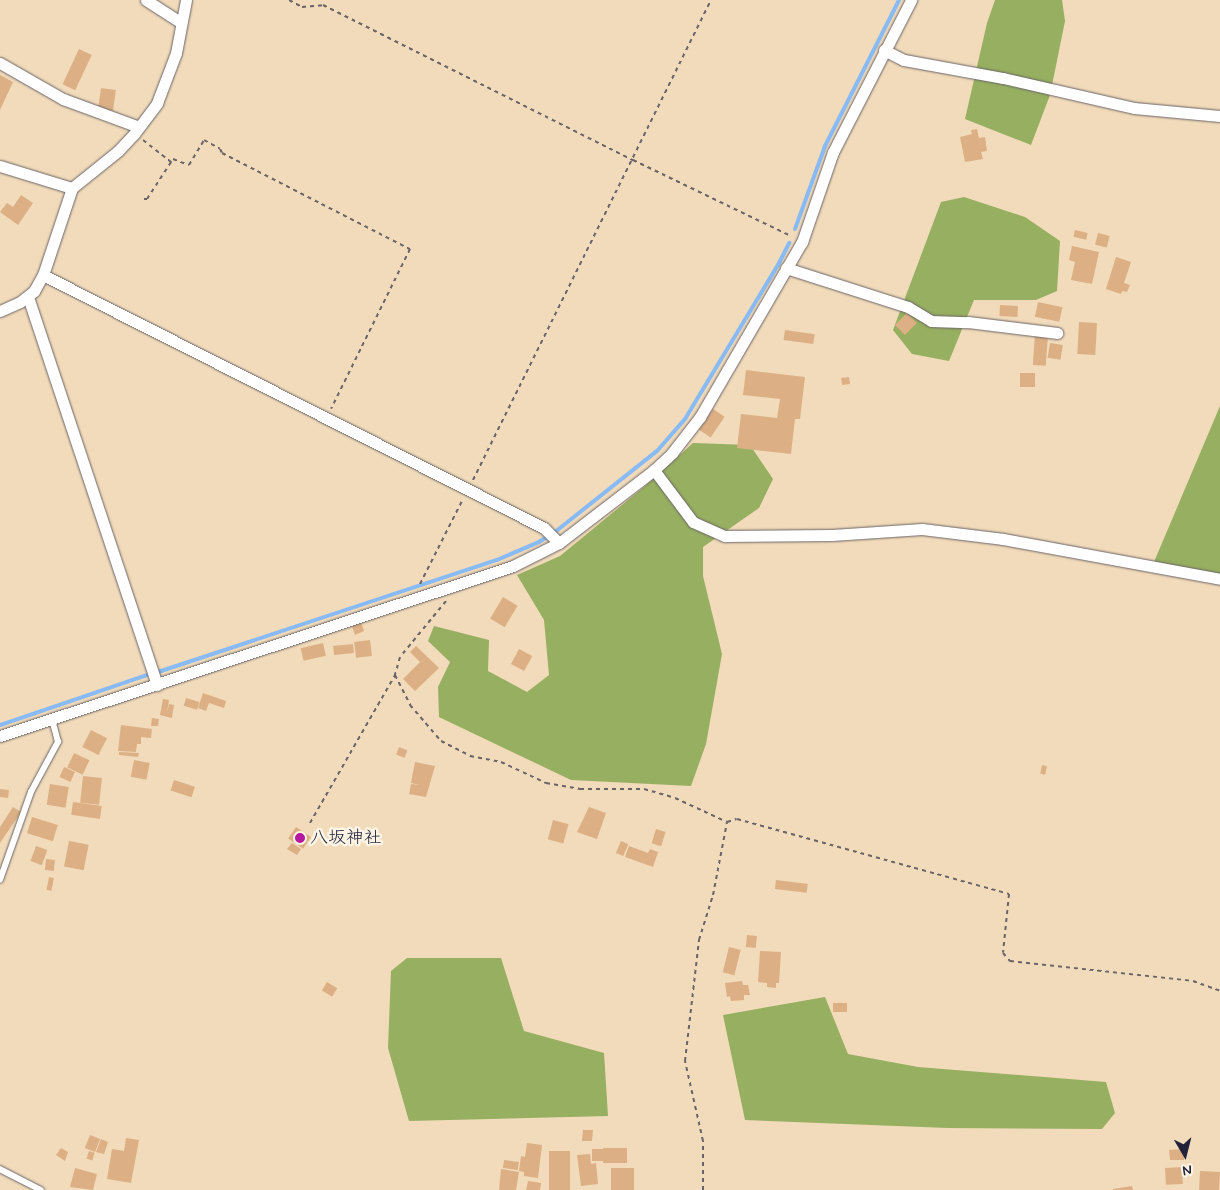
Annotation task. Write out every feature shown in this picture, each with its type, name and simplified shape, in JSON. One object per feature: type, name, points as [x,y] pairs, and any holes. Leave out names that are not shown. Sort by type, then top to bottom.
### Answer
[{"type":"street","points":[[146,0],[180,22]]},
{"type":"street","points":[[0,311],[28,297],[42,275],[72,188],[118,151],[137,130],[157,103],[176,53],[180,22],[186,0]]},
{"type":"street","points":[[0,736],[521,563],[557,541],[654,470],[672,453],[700,417],[802,242],[833,152],[911,0]]},
{"type":"street","points":[[884,50],[904,60],[1004,78],[1134,108],[1220,116]]},
{"type":"street","points":[[0,63],[63,98],[137,130]]},
{"type":"street","points":[[0,166],[72,188]]},
{"type":"street","points":[[786,268],[908,307],[931,321],[968,322],[1057,332]]},
{"type":"street","points":[[42,275],[547,530],[557,541]]},
{"type":"street","points":[[28,297],[157,685]]},
{"type":"street","points":[[654,470],[693,522],[725,536],[832,536],[922,529],[1003,539],[1220,579]]},
{"type":"lane","points":[[0,880],[31,792],[58,742],[52,720]]},
{"type":"lane","points":[[0,1169],[41,1190]]},
{"type":"lane","points":[[27,1190],[31,1184]]},
{"type":"path","points":[[288,0],[302,7],[323,5],[802,242]]},
{"type":"path","points":[[422,581],[711,0]]},
{"type":"path","points":[[137,130],[171,162]]},
{"type":"path","points":[[144,199],[147,199],[173,159],[189,165],[204,140],[220,149],[222,153],[410,249],[327,418]]},
{"type":"path","points":[[310,823],[395,675],[400,657],[460,584]]},
{"type":"path","points":[[395,675],[410,705],[441,741],[470,756],[501,762],[546,783],[580,789],[644,789],[675,798],[727,822],[737,819],[1009,894],[1003,952],[1010,961],[1193,981],[1220,991]]},
{"type":"path","points":[[703,1190],[703,1141],[685,1061],[699,940],[713,895],[727,822]]},
{"type":"green space","points":[[995,0],[1062,0],[1065,21],[1050,95],[1031,145],[965,119],[987,23]]},
{"type":"green space","points":[[964,197],[1025,217],[1060,241],[1057,291],[1036,300],[974,300],[949,361],[912,354],[893,330],[941,202]]},
{"type":"green space","points":[[1220,406],[1220,576],[1154,562]]},
{"type":"green space","points":[[693,443],[750,445],[773,479],[759,508],[703,547],[703,576],[722,654],[706,744],[691,786],[571,780],[439,717],[438,687],[450,662],[428,641],[434,626],[489,640],[488,671],[527,692],[549,675],[544,620],[517,575],[560,556],[644,487]]},
{"type":"green space","points":[[407,958],[501,958],[524,1031],[604,1053],[608,1116],[409,1121],[388,1048],[391,971]]},
{"type":"green space","points":[[825,997],[848,1054],[918,1067],[1106,1082],[1115,1113],[1102,1129],[948,1128],[745,1120],[723,1015]]},
{"type":"building","points":[[79,49],[92,55],[75,90],[63,84]]},
{"type":"building","points":[[0,75],[13,82],[0,110]]},
{"type":"building","points":[[101,88],[116,90],[113,111],[98,109]]},
{"type":"building","points":[[977,129],[979,138],[985,137],[987,151],[981,152],[983,159],[965,162],[960,137],[972,134],[971,130]]},
{"type":"building","points":[[21,195],[33,203],[18,225],[0,212],[7,203],[13,207]]},
{"type":"building","points":[[1075,230],[1088,233],[1086,240],[1073,237]]},
{"type":"building","points":[[1098,233],[1110,236],[1107,248],[1095,245]]},
{"type":"building","points":[[1072,246],[1099,252],[1092,284],[1071,280],[1075,262],[1069,260]]},
{"type":"building","points":[[1116,257],[1131,262],[1124,283],[1130,285],[1127,292],[1122,291],[1121,294],[1106,289]]},
{"type":"building","points":[[1038,302],[1062,307],[1059,322],[1035,317]]},
{"type":"building","points":[[1000,305],[1018,306],[1017,317],[999,316]]},
{"type":"building","points":[[907,313],[917,323],[905,335],[895,325]]},
{"type":"building","points":[[1079,322],[1097,323],[1095,355],[1077,354]]},
{"type":"building","points":[[785,330],[815,334],[813,344],[784,340]]},
{"type":"building","points":[[1035,334],[1048,335],[1046,366],[1033,365]]},
{"type":"building","points":[[1050,343],[1063,345],[1060,360],[1048,358]]},
{"type":"building","points":[[746,370],[805,377],[800,419],[795,419],[791,454],[737,448],[741,414],[777,418],[780,399],[743,395]]},
{"type":"building","points":[[1020,373],[1035,373],[1035,387],[1020,387]]},
{"type":"building","points":[[849,377],[850,384],[842,385],[841,378]]},
{"type":"building","points":[[713,409],[725,417],[711,438],[699,430]]},
{"type":"building","points":[[503,597],[518,606],[505,627],[490,618]]},
{"type":"building","points":[[361,622],[364,631],[355,635],[352,626]]},
{"type":"building","points":[[370,640],[372,656],[356,658],[354,642]]},
{"type":"building","points":[[323,643],[326,656],[304,661],[301,648]]},
{"type":"building","points":[[353,644],[354,653],[334,655],[333,646]]},
{"type":"building","points":[[416,646],[439,668],[415,691],[403,679],[420,662],[410,652]]},
{"type":"building","points":[[519,649],[532,656],[524,671],[511,664]]},
{"type":"building","points":[[203,693],[226,701],[224,708],[209,703],[206,711],[198,708]]},
{"type":"building","points":[[186,698],[199,702],[197,710],[184,706]]},
{"type":"building","points":[[163,699],[169,700],[167,713],[169,704],[174,705],[172,718],[160,715]]},
{"type":"building","points":[[152,718],[159,719],[158,726],[151,726]]},
{"type":"building","points":[[121,725],[152,729],[151,738],[141,737],[141,744],[137,744],[136,752],[118,751]]},
{"type":"building","points":[[91,730],[107,738],[98,755],[82,747]]},
{"type":"building","points":[[399,747],[407,750],[405,758],[396,754]]},
{"type":"building","points":[[119,752],[139,753],[138,757],[119,755]]},
{"type":"building","points":[[74,753],[89,760],[83,775],[67,768]]},
{"type":"building","points":[[134,760],[150,763],[146,780],[131,777]]},
{"type":"building","points":[[415,762],[435,766],[426,797],[409,794],[411,784],[420,785],[411,783]]},
{"type":"building","points":[[1042,765],[1047,766],[1045,775],[1040,774]]},
{"type":"building","points":[[64,767],[75,772],[70,782],[60,777]]},
{"type":"building","points":[[83,776],[102,778],[99,805],[80,803]]},
{"type":"building","points":[[174,780],[195,787],[192,797],[171,790]]},
{"type":"building","points":[[50,784],[69,787],[65,808],[47,805]]},
{"type":"building","points":[[0,789],[9,790],[8,798],[0,797]]},
{"type":"building","points":[[73,802],[102,806],[100,819],[71,815]]},
{"type":"building","points":[[13,807],[21,812],[0,843],[0,827]]},
{"type":"building","points":[[589,807],[606,813],[597,839],[577,832]]},
{"type":"building","points":[[32,817],[58,825],[53,841],[27,833]]},
{"type":"building","points":[[553,820],[568,824],[563,843],[548,839]]},
{"type":"building","name":"八坂神社","points":[[296,827],[311,837],[303,849],[288,839]]},
{"type":"building","points":[[656,829],[666,832],[661,846],[652,843]]},
{"type":"building","points":[[69,841],[89,845],[84,870],[64,867]]},
{"type":"building","points":[[621,841],[628,844],[623,856],[616,853]]},
{"type":"building","points":[[292,843],[301,849],[297,855],[287,849]]},
{"type":"building","points":[[36,846],[47,850],[42,865],[31,861]]},
{"type":"building","points":[[629,846],[648,853],[650,849],[658,852],[653,867],[625,857]]},
{"type":"building","points":[[46,859],[55,860],[54,871],[45,870]]},
{"type":"building","points":[[49,877],[54,878],[51,891],[47,890]]},
{"type":"building","points":[[776,880],[808,884],[807,893],[775,889]]},
{"type":"building","points":[[747,935],[757,936],[756,948],[746,947]]},
{"type":"building","points":[[729,947],[741,950],[734,975],[723,972]]},
{"type":"building","points":[[760,951],[781,952],[779,983],[776,983],[776,988],[767,987],[767,983],[758,982]]},
{"type":"building","points":[[742,981],[743,985],[748,985],[750,995],[744,995],[744,1000],[731,1001],[730,996],[727,997],[725,983]]},
{"type":"building","points":[[327,982],[337,988],[332,997],[322,991]]},
{"type":"building","points":[[833,1003],[847,1003],[847,1012],[833,1012]]},
{"type":"building","points":[[583,1130],[593,1130],[592,1141],[582,1141]]},
{"type":"building","points":[[90,1135],[100,1139],[95,1152],[85,1148]]},
{"type":"building","points":[[126,1138],[139,1140],[131,1183],[107,1179],[112,1149],[124,1151]]},
{"type":"building","points":[[101,1139],[108,1142],[104,1154],[96,1152]]},
{"type":"building","points":[[527,1143],[542,1145],[538,1178],[524,1176],[524,1172],[519,1171],[521,1156],[525,1157]]},
{"type":"building","points":[[61,1148],[68,1152],[65,1161],[56,1155]]},
{"type":"building","points":[[603,1148],[627,1148],[627,1163],[603,1163]]},
{"type":"building","points":[[592,1149],[603,1149],[603,1161],[592,1161]]},
{"type":"building","points":[[1184,1149],[1184,1160],[1170,1160],[1169,1150]]},
{"type":"building","points":[[89,1151],[95,1153],[92,1160],[87,1159]]},
{"type":"building","points":[[549,1151],[570,1151],[570,1190],[549,1190]]},
{"type":"building","points":[[590,1154],[591,1164],[596,1163],[598,1184],[581,1186],[577,1155]]},
{"type":"building","points":[[504,1160],[519,1162],[518,1170],[503,1168]]},
{"type":"building","points":[[1182,1167],[1183,1184],[1166,1185],[1165,1168]]},
{"type":"building","points":[[75,1168],[97,1174],[93,1190],[70,1187]]},
{"type":"building","points":[[611,1168],[634,1168],[634,1190],[611,1190]]},
{"type":"building","points":[[501,1169],[519,1172],[516,1190],[499,1190]]},
{"type":"building","points":[[1200,1171],[1220,1172],[1219,1190],[1199,1190]]},
{"type":"building","points":[[528,1181],[541,1183],[540,1190],[526,1190]]},
{"type":"building","points":[[1132,1186],[1133,1190],[1113,1190],[1113,1189]]},
{"type":"waterway","points":[[795,229],[825,146],[899,0]]},
{"type":"waterway","points":[[158,672],[497,560],[539,542],[555,532],[657,451],[685,419],[778,265],[789,243]]},
{"type":"waterway","points":[[0,725],[147,675]]},
{"type":"place","name":"八坂神社","points":[[300,838]]}]
